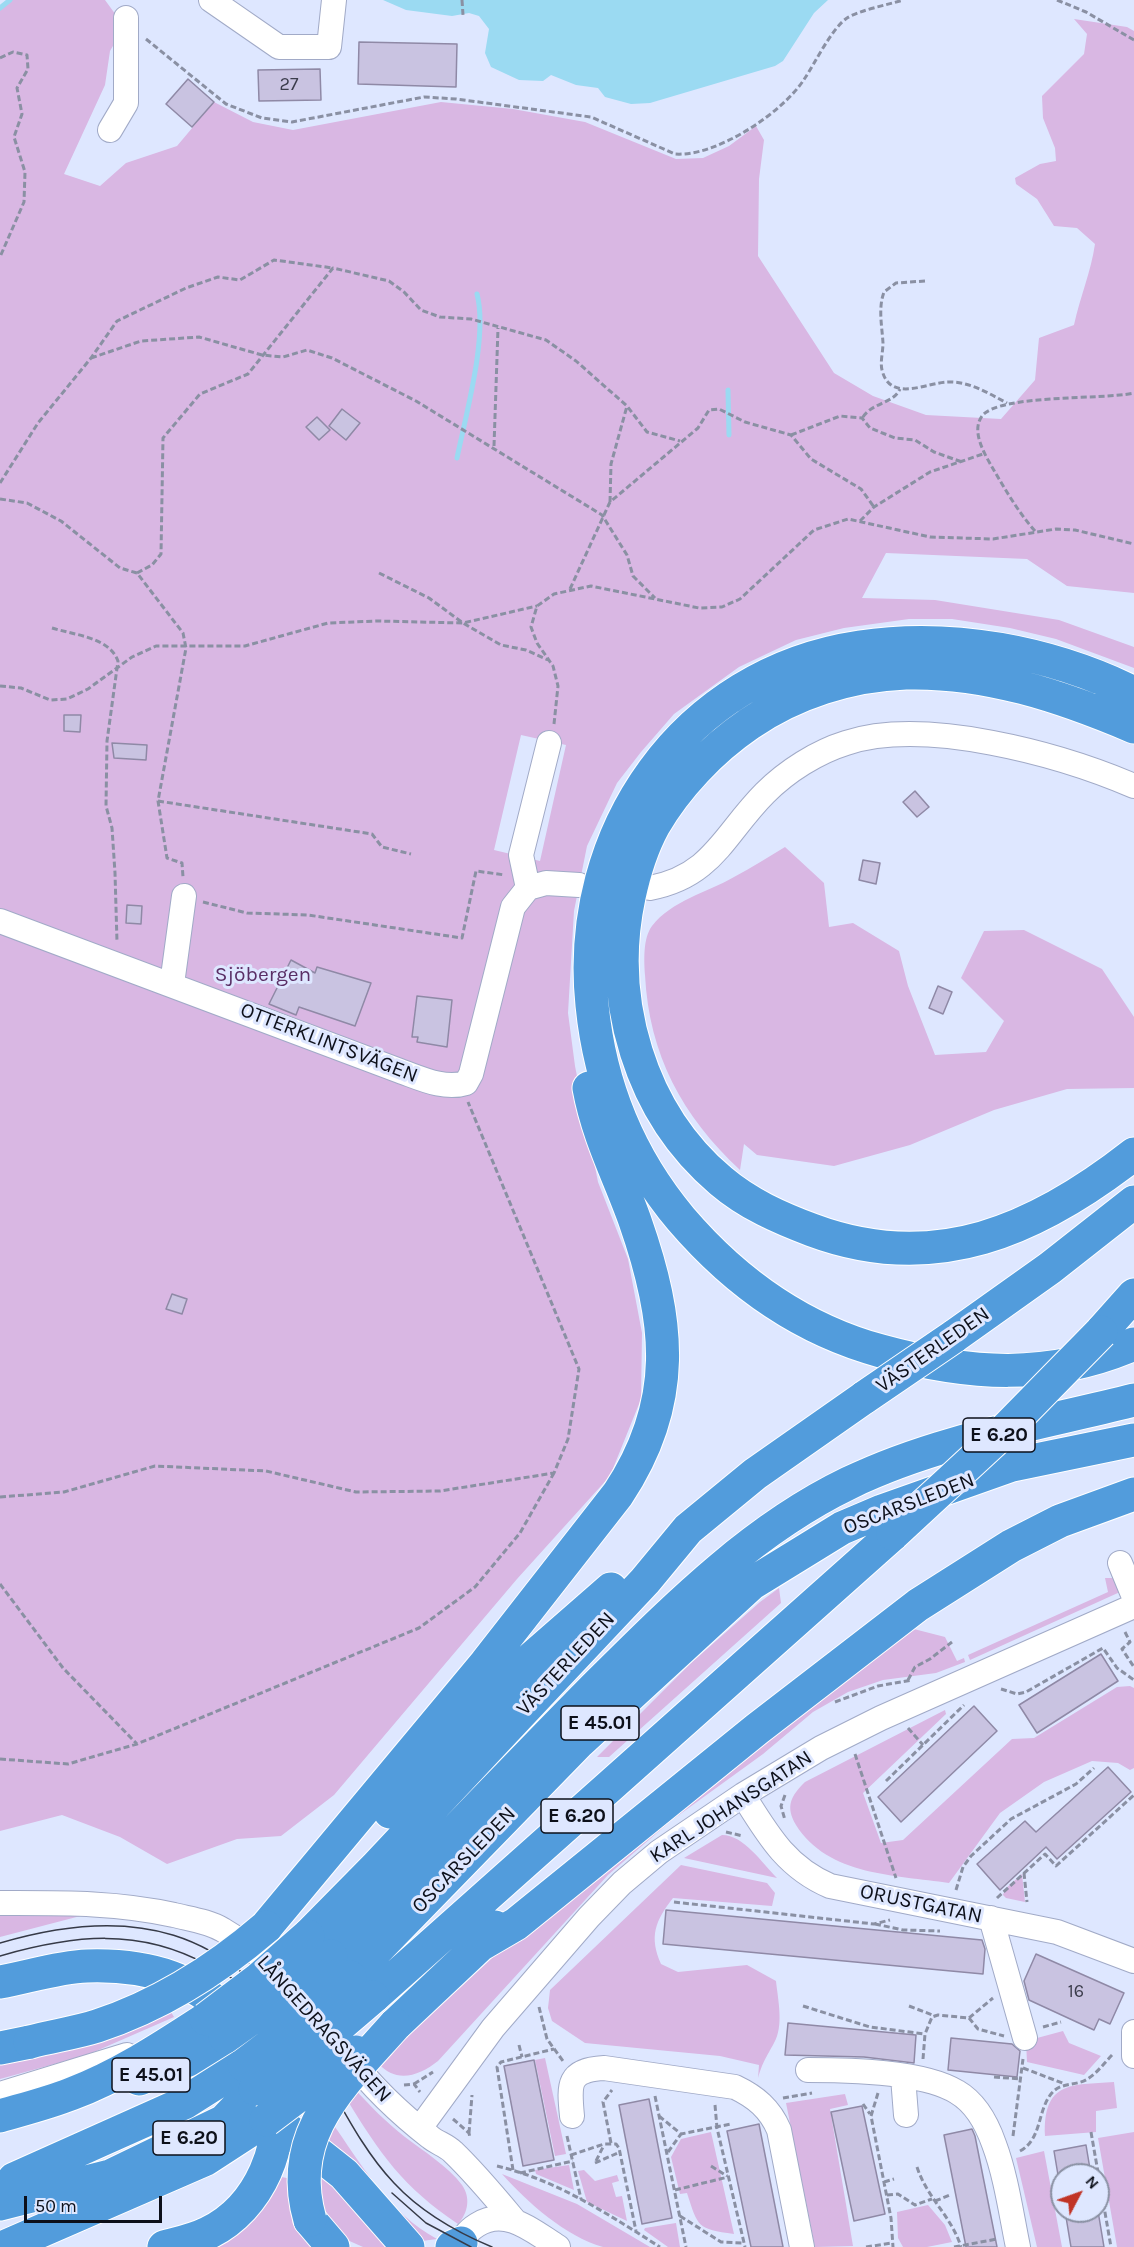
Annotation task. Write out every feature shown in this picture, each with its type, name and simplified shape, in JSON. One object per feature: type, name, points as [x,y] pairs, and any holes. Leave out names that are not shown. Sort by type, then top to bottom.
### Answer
[{"type":"highway","points":[[1134,693],[1092,675],[1040,659],[999,650],[934,643],[857,647],[800,663],[764,679],[717,708],[684,736],[648,778],[629,807],[614,836],[599,881],[591,922],[590,982],[594,1026],[603,1067],[616,1112],[629,1141],[654,1183],[699,1239],[742,1281],[768,1300],[843,1339],[941,1366],[1006,1371],[1051,1368],[1110,1355],[1134,1344]]},
{"type":"highway","points":[[1134,727],[1051,695],[1008,684],[933,674],[868,677],[836,684],[785,702],[729,738],[683,784],[652,828],[633,879],[621,950],[628,1024],[646,1079],[663,1114],[681,1138],[721,1181],[777,1217],[841,1241],[902,1249],[954,1246],[1012,1229],[1060,1206],[1134,1154]]},
{"type":"highway","points":[[266,1926],[486,1663],[618,1494],[632,1474],[659,1406],[664,1361],[660,1306],[634,1220],[610,1163],[594,1115],[581,1038],[582,1003],[590,982]]},
{"type":"highway","name":"VÄSTERLEDEN","points":[[340,1967],[377,1866],[645,1581],[688,1529],[755,1474],[1050,1268],[1134,1202]]},
{"type":"highway","name":"E 6.20","points":[[5,2188],[144,2145],[187,2129],[250,2077],[318,2044],[340,1967],[781,1634],[1000,1435],[1134,1295]]},
{"type":"highway","name":"OSCARSLEDEN","points":[[340,1967],[406,1883],[640,1642],[705,1582],[767,1532],[846,1484],[903,1459],[1134,1400]]},
{"type":"highway","name":"OSCARSLEDEN","points":[[0,2116],[71,2094],[103,2094],[188,2060],[218,2021],[281,1997],[340,1967],[751,1584],[843,1528],[882,1511],[1012,1465],[1134,1440]]},
{"type":"highway","points":[[480,1945],[516,1924],[757,1729],[960,1576],[1060,1521],[1134,1494]]},
{"type":"highway","points":[[0,2048],[96,2026],[154,2004],[216,1967],[266,1926],[307,1899],[426,1774],[516,1672],[639,1565],[688,1529]]},
{"type":"highway","points":[[4,2247],[206,2158],[272,2121],[394,2025],[480,1945],[514,1905],[781,1634]]},
{"type":"highway","points":[[0,1982],[86,1966],[132,1969],[169,1975],[199,1988],[218,2021],[253,2040],[272,2080],[271,2161],[263,2178],[238,2211],[209,2233],[164,2247]]},
{"type":"highway","points":[[333,2247],[310,2220],[302,2183],[308,2144],[344,2083],[394,2025]]},
{"type":"highway","points":[[272,2121],[344,2174],[408,2247]]},
{"type":"street","points":[[211,0],[279,47],[329,47],[334,0]]},
{"type":"street","points":[[110,130],[126,103],[126,18]]},
{"type":"street","points":[[650,888],[666,885],[699,869],[766,791],[808,760],[848,742],[904,735],[984,741],[1071,762],[1134,786]]},
{"type":"street","points":[[462,1084],[469,1079],[513,907],[526,881],[521,855],[549,743]]},
{"type":"street","points":[[526,881],[579,885]]},
{"type":"street","points":[[172,984],[184,896]]},
{"type":"street","name":"OTTERKLINTSVÄGEN","points":[[0,921],[432,1082],[462,1084]]},
{"type":"street","points":[[1120,1563],[1134,1597]]},
{"type":"street","name":"KARL JOHANSGATAN","points":[[426,2133],[494,2028],[622,1883],[659,1852],[743,1795],[821,1748],[881,1718],[1127,1615]]},
{"type":"street","name":"ORUSTGATAN","points":[[743,1795],[761,1824],[793,1865],[809,1877],[830,1886],[907,1890],[989,1907],[1134,1961]]},
{"type":"street","name":"LÅNGEDRAGSVÄGEN","points":[[0,1903],[124,1905],[201,1921],[222,1929],[266,1960],[368,2081],[401,2114],[450,2149],[520,2223]]},
{"type":"street","points":[[989,1907],[1011,1980],[1025,2038]]},
{"type":"street","points":[[0,2094],[129,2055],[218,2021]]},
{"type":"street","points":[[572,2116],[570,2090],[575,2076],[586,2069],[604,2068],[735,2087],[757,2099],[773,2116],[779,2130],[802,2247]]},
{"type":"street","points":[[812,2081],[910,2076],[937,2083],[957,2092],[979,2113],[994,2144],[1017,2241]]},
{"type":"street","points":[[906,2115],[910,2076]]},
{"type":"street","name":"LÅNGEDRAGSVÄGEN","points":[[426,2133],[472,2189],[477,2202],[462,2241]]},
{"type":"street","points":[[462,2241],[496,2218],[520,2223],[558,2247]]},
{"type":"street","points":[[520,2223],[542,2247]]},
{"type":"path","points":[[462,0],[463,15]]},
{"type":"path","points":[[126,18],[138,32],[226,104],[262,118],[292,122],[424,97],[456,99],[591,117],[675,154],[688,155],[716,147],[752,126],[788,99],[846,18],[903,0]]},
{"type":"path","points":[[1057,0],[1086,12],[1134,40]]},
{"type":"path","points":[[0,58],[13,52],[27,55],[27,69],[17,88],[22,114],[14,137],[25,172],[24,202],[0,257]]},
{"type":"path","points":[[0,483],[38,423],[91,358],[117,321],[186,288],[218,277],[240,280],[274,260],[333,268],[389,280],[421,310],[440,317],[471,319],[488,326],[546,340],[576,361],[627,406],[647,432],[680,441]]},
{"type":"path","points":[[136,573],[152,565],[161,554],[163,438],[200,394],[248,374],[333,268]]},
{"type":"path","points":[[926,281],[896,283],[884,292],[881,299],[882,369],[889,382],[900,389],[914,389],[948,382],[974,385],[1007,403]]},
{"type":"path","points":[[494,447],[498,328]]},
{"type":"path","points":[[91,358],[141,341],[199,337],[262,355],[283,357],[307,350],[332,358],[470,432],[602,515],[627,555],[633,576],[656,599]]},
{"type":"path","points":[[862,418],[868,408],[897,396],[900,389]]},
{"type":"path","points":[[1035,531],[1021,516],[984,453],[978,432],[979,423],[984,414],[1007,403],[1134,393]]},
{"type":"path","points":[[610,502],[610,464],[627,406]]},
{"type":"path","points":[[570,589],[602,515],[610,502],[698,428],[709,410],[719,409],[740,419],[791,435],[811,459],[861,489],[874,507]]},
{"type":"path","points":[[791,435],[840,416],[862,418],[870,428],[895,438],[915,440],[934,452],[962,462]]},
{"type":"path","points":[[860,521],[874,507],[930,472],[984,453]]},
{"type":"path","points":[[0,499],[27,502],[61,521],[120,568],[136,573],[183,633],[186,648],[158,801],[167,858],[182,863],[184,896],[247,912],[308,915],[462,938],[476,871],[526,881]]},
{"type":"path","points":[[0,686],[21,688],[50,700],[67,699],[118,669],[132,657],[156,646],[186,648],[245,646],[328,623],[378,621],[463,623],[537,606],[554,594],[591,586],[699,608],[722,607],[740,598],[814,530],[848,519],[940,538],[993,539],[1035,531],[1076,530],[1134,544]]},
{"type":"path","points":[[379,573],[429,598],[463,623],[501,645],[526,650],[550,660]]},
{"type":"path","points":[[537,606],[531,627],[537,643],[550,660],[558,686],[554,727],[549,743]]},
{"type":"path","points":[[52,628],[106,644],[114,651],[118,669],[107,741],[106,806],[112,828],[118,965]]},
{"type":"path","points":[[158,801],[372,834],[382,847],[411,854]]},
{"type":"path","points":[[0,1759],[68,1764],[137,1743],[419,1628],[475,1587],[520,1533],[554,1473],[568,1439],[579,1369],[462,1084]]},
{"type":"path","points":[[0,1497],[64,1492],[155,1466],[266,1471],[356,1492],[440,1491],[554,1473]]},
{"type":"path","points":[[0,1584],[63,1668],[137,1743]]},
{"type":"path","points":[[1127,1615],[1130,1642],[1122,1649],[1134,1667]]},
{"type":"path","points":[[908,1680],[915,1667],[952,1642]]},
{"type":"path","points":[[994,1682],[1002,1689],[1017,1694],[1026,1692],[1103,1648],[1117,1668],[1134,1680]]},
{"type":"path","points":[[886,1781],[964,1706]]},
{"type":"path","points":[[905,1724],[923,1745]]},
{"type":"path","points":[[849,1752],[854,1750],[896,1878],[907,1890],[900,1917],[874,1924]]},
{"type":"path","points":[[956,1890],[963,1867],[971,1856],[1011,1819],[1076,1784],[1094,1768]]},
{"type":"path","points":[[787,1824],[781,1806],[788,1790]]},
{"type":"path","points":[[989,1907],[1045,1854],[1056,1866],[1134,1795]]},
{"type":"path","points":[[719,1832],[742,1836],[782,1811]]},
{"type":"path","points":[[1024,1874],[1027,1902]]},
{"type":"path","points":[[886,1877],[896,1878]]},
{"type":"path","points":[[946,1888],[967,1892]]},
{"type":"path","points":[[674,1902],[913,1930]]},
{"type":"path","points":[[969,2018],[1011,1980]]},
{"type":"path","points":[[537,2001],[548,2039],[575,2076]]},
{"type":"path","points":[[802,2006],[870,2027],[925,2034]]},
{"type":"path","points":[[909,2006],[935,2016],[969,2018],[984,2031],[1025,2038],[1014,2132]]},
{"type":"path","points":[[871,2116],[879,2083],[910,2076],[930,2020],[935,2016]]},
{"type":"path","points":[[1013,2155],[1030,2143],[1047,2099],[1058,2088],[1065,2084],[1088,2080],[1134,2041]]},
{"type":"path","points":[[519,2045],[522,2058]]},
{"type":"path","points":[[513,2170],[497,2067],[501,2062],[554,2049]]},
{"type":"path","points":[[1023,2068],[1065,2084]]},
{"type":"path","points":[[652,2075],[686,2247]]},
{"type":"path","points":[[994,2077],[1021,2079]]},
{"type":"path","points":[[783,2098],[812,2081]]},
{"type":"path","points":[[470,2133],[471,2097],[474,2088]]},
{"type":"path","points":[[611,2143],[603,2102],[614,2088]]},
{"type":"path","points":[[863,2104],[871,2116],[893,2245],[866,2247]]},
{"type":"path","points":[[680,2216],[722,2242],[745,2245],[717,2128],[716,2105]]},
{"type":"path","points":[[873,2109],[879,2108]]},
{"type":"path","points":[[572,2116],[566,2128],[581,2199]]},
{"type":"path","points":[[659,2116],[681,2134]]},
{"type":"path","points":[[667,2153],[681,2134],[731,2124]]},
{"type":"path","points":[[1091,2132],[1111,2247]]},
{"type":"path","points":[[571,2155],[604,2144],[616,2144],[620,2152],[636,2232]]},
{"type":"path","points":[[604,2144],[595,2163],[620,2152]]},
{"type":"path","points":[[520,2173],[573,2161]]},
{"type":"path","points":[[494,2166],[513,2170],[581,2199],[660,2247]]},
{"type":"path","points":[[711,2166],[728,2177]]},
{"type":"path","points":[[918,2167],[933,2200],[951,2222],[961,2246]]},
{"type":"path","points":[[675,2190],[728,2177]]},
{"type":"path","points":[[883,2182],[894,2179]]},
{"type":"path","points":[[886,2195],[898,2194],[915,2205],[950,2195]]},
{"type":"path","points":[[954,2247],[1017,2241]]},
{"type":"green space","name":"Sjöbergen","points":[[11,0],[105,0],[121,22],[120,34],[110,51],[105,85],[64,174],[100,186],[126,163],[177,146],[214,102],[253,122],[293,130],[441,102],[513,109],[585,122],[676,159],[703,158],[729,146],[756,126],[764,140],[759,179],[758,256],[834,373],[873,396],[926,415],[1001,419],[1035,380],[1039,338],[1074,325],[1095,244],[1077,228],[1054,226],[1037,199],[1016,184],[1015,178],[1040,164],[1056,161],[1055,148],[1043,118],[1042,96],[1084,54],[1087,34],[1074,19],[1127,27],[1134,31],[1134,593],[1067,586],[1027,559],[886,553],[862,598],[935,600],[1059,620],[1134,647],[1134,668],[1056,639],[1010,628],[952,619],[909,619],[844,628],[796,640],[739,667],[674,714],[641,752],[617,783],[587,846],[574,911],[568,1013],[575,1066],[598,1182],[628,1259],[642,1333],[641,1399],[610,1476],[517,1579],[334,1795],[281,1836],[237,1839],[167,1864],[120,1837],[62,1815],[0,1831],[0,8]],"holes":[[[521,735],[566,745],[540,861],[494,850]]]},
{"type":"green space","points":[[785,847],[824,883],[829,927],[853,923],[899,951],[908,986],[935,1055],[986,1052],[1004,1021],[961,978],[984,931],[1024,930],[1102,969],[1134,1017],[1134,1088],[1067,1089],[994,1110],[910,1145],[834,1166],[757,1155],[744,1144],[740,1170],[701,1128],[672,1082],[653,1031],[644,956],[649,931],[669,910],[734,877]]},
{"type":"green space","points":[[1105,1578],[1113,1578],[1120,1592],[970,1660],[968,1655],[1108,1592]]},
{"type":"green space","points":[[779,1588],[781,1603],[609,1757],[597,1757],[690,1664]]},
{"type":"green space","points":[[910,1628],[945,1637],[957,1661],[964,1658],[965,1662],[936,1673],[883,1680],[848,1692],[813,1712],[763,1754],[672,1820],[608,1875],[438,2061],[423,2071],[408,2076],[392,2074],[378,2063],[528,1925]]},
{"type":"green space","points":[[1117,1687],[1134,1688],[1134,1768],[1130,1770],[1118,1763],[1092,1761],[1044,1782],[1000,1813],[949,1883],[886,1875],[844,1864],[810,1842],[793,1818],[791,1802],[805,1782],[945,1710],[946,1714],[863,1793],[881,1843],[903,1840],[1012,1739],[1034,1738]]},
{"type":"green space","points":[[722,1835],[730,1836],[745,1845],[777,1878],[684,1858]]},
{"type":"green space","points":[[681,1865],[767,1883],[775,1893],[772,1906],[673,1898],[658,1922],[655,1937],[655,1946],[661,1964],[678,1972],[747,1965],[776,1981],[780,2013],[779,2029],[758,2078],[759,2065],[720,2056],[585,2043],[552,2021],[548,2008],[550,1990]]},
{"type":"green space","points":[[1022,1874],[1025,1902],[1006,1898],[1003,1895],[1005,1889]]},
{"type":"green space","points":[[0,1912],[88,1914],[0,1937]]},
{"type":"green space","points":[[171,2012],[174,2017],[87,2055],[0,2079],[0,2064],[61,2049]]},
{"type":"green space","points":[[1063,2031],[1069,2043],[1101,2056],[1084,2075],[1027,2062],[1026,2041]]},
{"type":"green space","points":[[545,2058],[566,2154],[555,2156],[535,2060]]},
{"type":"green space","points":[[1114,2082],[1117,2108],[1096,2111],[1096,2132],[1045,2136],[1049,2105],[1055,2096],[1073,2086]]},
{"type":"green space","points":[[354,2088],[392,2126],[443,2165],[462,2185],[467,2195],[467,2205],[458,2224],[407,2183],[382,2153],[346,2098]]},
{"type":"green space","points":[[845,2094],[848,2105],[830,2109],[853,2246],[815,2247],[786,2103]]},
{"type":"green space","points":[[331,2121],[390,2202],[404,2216],[437,2239],[422,2241],[321,2144]]},
{"type":"green space","points":[[711,2132],[734,2234],[706,2228],[697,2220],[687,2193],[680,2194],[671,2157],[681,2139]]},
{"type":"green space","points":[[1134,2132],[1134,2247],[1117,2247],[1110,2207],[1110,2163],[1102,2163],[1098,2138]]},
{"type":"green space","points":[[1044,2151],[1050,2183],[1050,2223],[1058,2223],[1062,2247],[1037,2247],[1016,2158]]},
{"type":"green space","points":[[316,2160],[396,2247],[363,2247],[345,2239],[321,2213]]},
{"type":"green space","points":[[569,2165],[574,2190],[536,2174],[535,2170]]},
{"type":"green space","points":[[584,2170],[595,2181],[617,2175],[619,2181],[612,2183],[616,2197],[622,2196],[627,2221],[587,2202],[578,2171]]},
{"type":"green space","points":[[502,2174],[577,2204],[650,2247],[603,2247],[589,2242],[561,2227],[535,2207]]},
{"type":"green space","points":[[281,2177],[287,2178],[293,2217],[311,2247],[211,2247]]},
{"type":"green space","points":[[928,2205],[945,2225],[952,2242],[927,2247],[903,2247],[898,2238],[897,2212]]},
{"type":"green space","points":[[676,2223],[680,2247],[668,2247],[644,2230],[645,2228]]},
{"type":"water","points":[[383,0],[828,0],[814,13],[783,61],[775,66],[650,103],[631,104],[605,97],[598,88],[576,85],[551,75],[543,81],[519,80],[491,67],[485,53],[489,29],[479,16],[469,13],[452,16],[406,10]]},
{"type":"building","points":[[359,42],[457,44],[456,87],[358,84]]},
{"type":"building","points":[[320,69],[321,100],[259,101],[258,70]]},
{"type":"building","points":[[188,79],[214,102],[192,127],[166,104]]},
{"type":"building","points":[[342,409],[360,423],[346,440],[329,426]]},
{"type":"building","points":[[317,417],[330,430],[319,440],[306,427]]},
{"type":"building","points":[[64,715],[81,715],[80,732],[64,731]]},
{"type":"building","points":[[112,743],[147,745],[146,760],[114,758]]},
{"type":"building","points":[[915,791],[929,807],[917,817],[903,802]]},
{"type":"building","points":[[863,860],[880,863],[876,884],[859,880]]},
{"type":"building","points":[[127,905],[142,906],[141,924],[126,923]]},
{"type":"building","points":[[291,960],[315,973],[317,967],[371,983],[355,1026],[299,1007],[296,1015],[269,1004]]},
{"type":"building","points":[[938,986],[952,992],[943,1014],[929,1008]]},
{"type":"building","points":[[417,996],[452,1000],[447,1047],[417,1042],[418,1037],[412,1037]]},
{"type":"building","points":[[172,1294],[187,1299],[182,1314],[166,1309]]},
{"type":"building","points":[[1101,1654],[1118,1681],[1037,1733],[1019,1705]]},
{"type":"building","points":[[974,1706],[997,1731],[901,1822],[878,1797]]},
{"type":"building","points":[[1108,1767],[1131,1792],[1057,1859],[1046,1847],[1000,1890],[977,1864],[1025,1821],[1036,1832]]},
{"type":"building","points":[[666,1910],[982,1940],[985,1949],[983,1974],[663,1944]]},
{"type":"building","points":[[1036,1954],[1124,1993],[1110,2024],[1099,2019],[1094,2030],[1029,2000],[1024,1981]]},
{"type":"building","points":[[788,2023],[916,2035],[914,2063],[864,2057],[785,2055]]},
{"type":"building","points":[[951,2038],[1012,2044],[1020,2051],[1017,2077],[948,2070]]},
{"type":"building","points":[[534,2060],[554,2160],[523,2166],[504,2066]]},
{"type":"building","points":[[649,2099],[672,2218],[642,2224],[619,2105]]},
{"type":"building","points":[[862,2106],[885,2214],[854,2221],[831,2112]]},
{"type":"building","points":[[759,2124],[783,2247],[751,2247],[727,2131]]},
{"type":"building","points":[[972,2129],[997,2247],[966,2247],[944,2135]]},
{"type":"building","points":[[1086,2145],[1089,2163],[1056,2163],[1054,2151]]},
{"type":"building","points":[[1067,2223],[1100,2223],[1104,2247],[1071,2247]]},
{"type":"waterway","points":[[0,8],[10,0]]},
{"type":"waterway","points":[[457,458],[478,353],[480,311],[477,294]]},
{"type":"waterway","points":[[728,390],[729,435]]},
{"type":"tram line","points":[[0,1943],[48,1931],[93,1926],[135,1927],[174,1935],[210,1951],[244,1974],[276,2006],[317,2063],[369,2151],[394,2183],[440,2220],[492,2247]]},
{"type":"tram line","points":[[0,1956],[54,1943],[106,1938],[131,1940],[182,1953],[223,1973],[247,1989]]},
{"type":"tram line","points":[[392,2193],[426,2223],[471,2247]]}]
